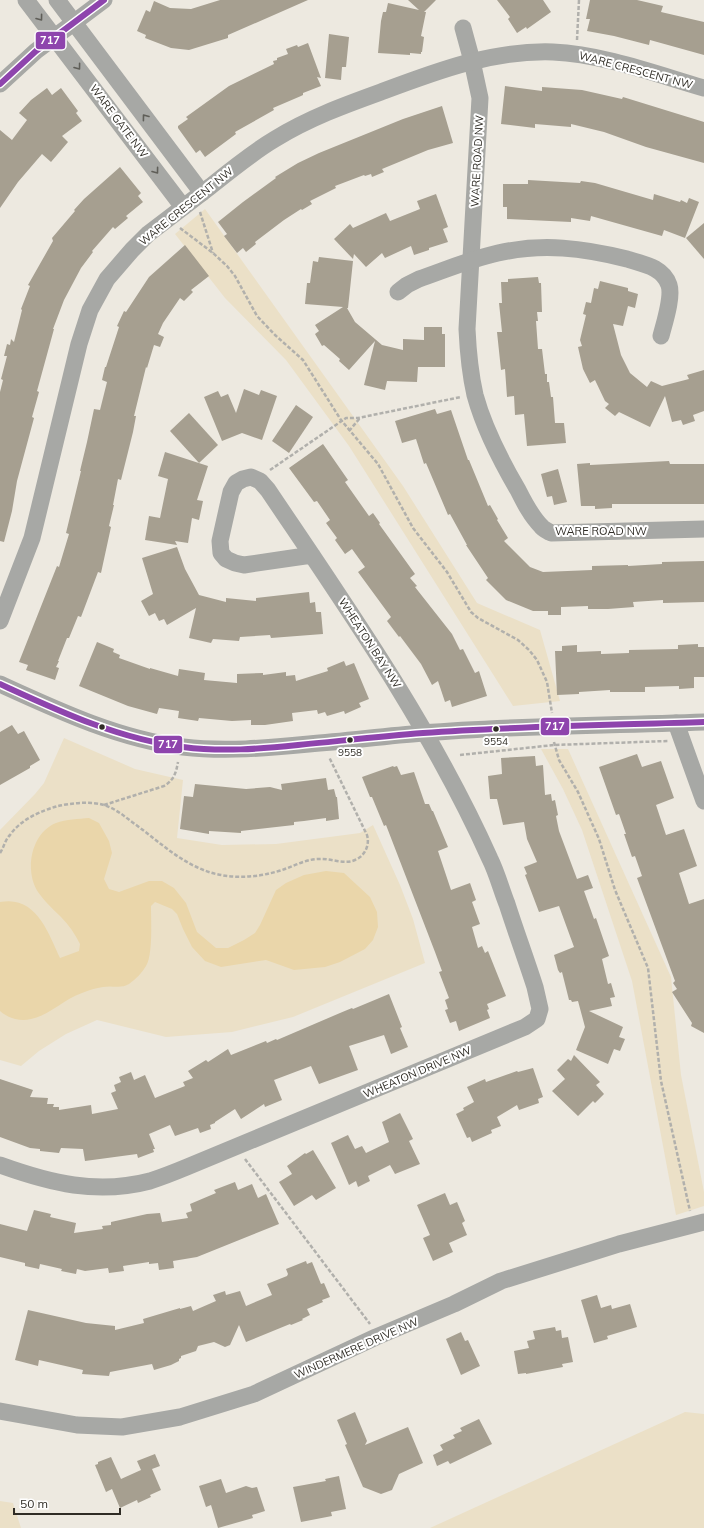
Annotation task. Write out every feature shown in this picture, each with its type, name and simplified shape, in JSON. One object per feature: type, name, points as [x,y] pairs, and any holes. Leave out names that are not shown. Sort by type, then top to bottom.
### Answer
[{"type":"street","name":"WARE GATE NW","points":[[26,0],[54,36],[193,199]]},
{"type":"street","name":"WARE GATE NW","points":[[57,0],[193,199]]},
{"type":"street","points":[[0,84],[36,50],[104,0]]},
{"type":"street","points":[[463,28],[472,61]]},
{"type":"street","name":"WARE CRESCENT NW","points":[[0,621],[32,538],[79,344],[90,310],[107,279],[148,234],[254,152],[294,128],[336,109],[378,93],[447,68],[472,61],[524,53],[552,52],[576,54],[704,88]]},
{"type":"street","name":"WARE ROAD NW","points":[[472,61],[480,98],[467,329],[471,377],[475,394],[487,428],[501,459],[524,501],[542,527],[551,532],[704,529]]},
{"type":"street","points":[[398,292],[407,285],[420,279],[496,253],[511,250],[550,246],[602,253],[647,264],[664,276],[670,286],[669,304],[661,336]]},
{"type":"street","points":[[260,481],[251,477],[243,479],[236,484],[230,492],[220,541],[221,552],[226,559],[244,565],[312,555]]},
{"type":"street","name":"WHEATON BAY NW","points":[[260,481],[268,490],[386,666],[425,733]]},
{"type":"street","points":[[0,684],[72,717],[143,739],[182,747],[215,750],[240,750],[425,733],[553,726],[704,722]]},
{"type":"street","points":[[676,723],[704,801]]},
{"type":"street","name":"WHEATON DRIVE NW","points":[[0,1165],[48,1181],[72,1185],[111,1186],[150,1181],[236,1147],[525,1027],[537,1019],[540,1008],[535,987],[491,861],[479,834],[425,733]]},
{"type":"street","name":"WINDERMERE DRIVE NW","points":[[0,1411],[77,1425],[122,1427],[180,1417],[254,1394],[376,1337],[454,1304],[501,1280],[619,1244],[704,1222]]},
{"type":"path","points":[[576,54],[579,0]]},
{"type":"path","points":[[168,219],[213,253],[193,199]]},
{"type":"path","points":[[260,481],[268,470],[341,420],[346,418],[360,418],[475,394]]},
{"type":"path","points":[[349,431],[360,418]]},
{"type":"path","points":[[460,755],[554,745],[682,740]]},
{"type":"path","points":[[0,853],[12,831],[40,812],[64,805],[82,803],[103,805],[120,813],[174,855],[199,868],[215,874],[248,877],[266,875],[311,860],[319,859],[350,861],[360,857],[365,852],[369,840],[322,743]]},
{"type":"path","points":[[103,805],[160,788],[168,784],[176,775],[182,747]]},
{"type":"path","points":[[236,1147],[368,1320],[376,1337]]},
{"type":"shaded area","points":[[205,209],[403,486],[477,603],[540,630],[560,701],[513,706],[349,446],[286,360],[225,298],[175,234]]},
{"type":"shaded area","points":[[64,738],[135,769],[183,780],[177,838],[222,845],[276,844],[360,833],[373,825],[400,885],[413,919],[425,963],[293,1017],[232,1032],[166,1037],[97,1020],[66,1034],[39,1051],[21,1066],[0,1060],[0,830],[44,783]]},
{"type":"shaded area","points":[[541,749],[568,749],[671,977],[681,1075],[704,1192],[704,1206],[676,1215],[632,981],[582,830],[563,789]]},
{"type":"shaded area","points":[[89,818],[99,823],[109,841],[112,853],[104,879],[109,889],[119,892],[149,881],[162,881],[174,888],[186,903],[197,932],[216,948],[228,948],[255,933],[276,890],[286,883],[304,875],[326,871],[344,873],[370,897],[377,912],[378,927],[373,940],[365,949],[340,962],[325,967],[294,970],[266,960],[221,967],[205,961],[192,947],[177,914],[172,909],[155,902],[151,906],[151,937],[148,961],[143,971],[132,982],[123,986],[98,988],[87,991],[69,999],[38,1017],[31,1019],[18,1020],[7,1016],[0,1011],[0,902],[12,901],[23,904],[32,910],[51,937],[60,958],[79,951],[80,944],[72,930],[38,892],[31,874],[31,864],[32,853],[36,844],[47,828],[56,823],[72,819]]},
{"type":"shaded area","points":[[685,1412],[704,1414],[704,1528],[430,1528]]},
{"type":"shaded area","points":[[0,1501],[13,1503],[21,1528],[0,1528]]},
{"type":"building","points":[[220,0],[308,0],[228,35],[228,38],[189,50],[171,48],[145,38],[146,35],[137,31],[146,10],[150,12],[154,1],[170,8],[191,9]]},
{"type":"building","points":[[408,0],[436,0],[424,12],[426,12],[421,36],[424,37],[421,54],[410,53],[410,55],[378,53],[381,21],[383,12],[386,12],[388,3],[419,10]]},
{"type":"building","points":[[497,0],[543,0],[551,12],[527,29],[526,27],[517,33],[508,19],[510,17]]},
{"type":"building","points":[[590,0],[637,0],[663,6],[661,12],[704,22],[704,55],[650,40],[649,45],[587,31],[590,19],[586,19]]},
{"type":"building","points":[[329,34],[349,37],[346,67],[342,67],[341,80],[325,78]]},
{"type":"building","points":[[308,43],[321,78],[317,77],[321,86],[273,108],[274,110],[235,132],[236,134],[205,157],[200,150],[196,153],[178,128],[178,126],[188,119],[186,117],[229,86],[274,64],[273,61],[277,60],[277,58],[288,54],[286,49],[297,45],[298,47]]},
{"type":"building","points":[[505,86],[542,91],[542,87],[582,90],[622,99],[623,97],[704,122],[704,163],[646,147],[604,132],[571,124],[571,127],[535,124],[535,128],[501,124]]},
{"type":"building","points":[[47,88],[52,95],[61,88],[78,111],[76,113],[82,121],[62,136],[68,142],[51,162],[42,154],[18,182],[0,208],[0,130],[12,140],[27,120],[19,113],[31,100]]},
{"type":"building","points":[[442,106],[453,143],[428,150],[382,169],[384,172],[372,177],[371,174],[364,175],[335,186],[336,188],[310,201],[312,204],[284,220],[255,242],[256,244],[246,252],[243,248],[237,253],[224,236],[227,234],[218,222],[276,178],[275,177],[298,163],[403,119]]},
{"type":"building","points":[[120,167],[141,193],[138,196],[143,202],[126,216],[128,218],[115,229],[113,227],[92,251],[93,252],[81,268],[64,300],[53,329],[37,391],[39,392],[32,417],[34,418],[17,481],[12,511],[4,542],[0,541],[0,392],[3,380],[1,379],[7,356],[4,356],[7,344],[10,345],[11,339],[14,342],[21,309],[30,286],[28,285],[53,241],[52,238],[84,199]]},
{"type":"building","points":[[528,180],[580,183],[581,181],[595,183],[653,200],[654,194],[680,202],[681,200],[687,203],[689,198],[699,202],[685,238],[664,230],[662,236],[591,216],[590,221],[571,218],[571,222],[507,219],[507,207],[503,207],[503,184],[528,184]]},
{"type":"building","points":[[436,194],[448,227],[443,229],[448,242],[414,255],[411,246],[385,258],[382,253],[366,267],[354,254],[353,259],[334,239],[350,224],[353,228],[386,213],[390,221],[420,209],[417,201]]},
{"type":"building","points":[[704,223],[704,259],[686,238]]},
{"type":"building","points":[[185,245],[209,276],[191,290],[193,292],[184,301],[180,298],[163,323],[158,334],[164,337],[160,347],[154,345],[147,368],[146,367],[134,416],[136,416],[133,432],[121,480],[118,479],[109,526],[111,527],[101,573],[98,572],[81,617],[78,616],[69,638],[67,638],[56,667],[59,668],[55,680],[26,670],[28,665],[19,662],[57,566],[59,567],[69,534],[66,533],[94,409],[100,410],[107,382],[102,380],[119,327],[117,326],[124,311],[126,312],[149,277]]},
{"type":"building","points":[[319,257],[353,261],[347,308],[355,322],[382,345],[403,350],[403,339],[424,340],[424,327],[442,327],[442,334],[445,334],[445,367],[418,367],[417,382],[387,381],[385,390],[364,385],[375,341],[349,370],[339,361],[340,359],[324,345],[322,346],[315,334],[319,331],[315,325],[343,307],[305,304],[307,283],[310,283],[313,261],[318,262]]},
{"type":"building","points":[[538,277],[539,283],[541,283],[542,312],[537,312],[538,321],[536,321],[538,349],[542,349],[545,374],[547,374],[547,382],[549,382],[551,397],[553,397],[555,423],[564,423],[566,443],[527,446],[524,414],[515,415],[514,396],[507,397],[505,369],[501,370],[497,332],[502,332],[499,303],[502,303],[501,282],[508,282],[508,279]]},
{"type":"building","points":[[600,281],[628,288],[628,291],[638,294],[635,308],[628,306],[623,326],[613,324],[621,355],[630,373],[647,387],[651,381],[662,386],[689,379],[687,375],[704,370],[704,411],[693,415],[695,421],[683,425],[681,420],[672,422],[665,396],[650,427],[619,412],[615,416],[605,408],[609,404],[605,401],[595,380],[590,383],[583,369],[578,347],[582,346],[580,340],[586,315],[583,314],[586,302],[591,303],[594,288],[598,289]]},
{"type":"building","points":[[244,389],[259,395],[261,390],[277,396],[262,440],[242,433],[222,441],[204,397],[218,391],[221,397],[228,394],[236,413]]},
{"type":"building","points":[[296,405],[313,417],[289,453],[272,441]]},
{"type":"building","points":[[435,409],[437,414],[451,410],[468,460],[488,506],[490,505],[508,538],[504,541],[530,567],[543,572],[592,570],[592,566],[628,566],[662,564],[662,562],[704,561],[704,602],[663,603],[663,600],[633,602],[634,607],[608,609],[588,609],[588,606],[561,607],[561,615],[548,615],[548,611],[533,611],[506,600],[486,580],[488,578],[466,545],[450,514],[448,515],[426,463],[424,464],[416,439],[402,443],[395,421]]},
{"type":"building","points":[[189,413],[218,445],[199,463],[170,431]]},
{"type":"building","points":[[323,444],[348,480],[345,482],[369,516],[373,513],[380,523],[379,524],[415,574],[410,578],[417,586],[415,587],[452,634],[460,650],[463,649],[475,673],[479,671],[487,696],[452,707],[450,700],[445,702],[438,681],[432,685],[421,664],[387,621],[391,617],[358,572],[365,567],[352,549],[345,554],[335,540],[337,538],[326,523],[330,520],[317,501],[314,502],[289,468]]},
{"type":"building","points":[[165,452],[208,466],[197,500],[203,501],[199,520],[192,518],[188,543],[175,541],[177,545],[145,540],[149,516],[160,518],[168,479],[158,476]]},
{"type":"building","points":[[669,461],[670,464],[704,464],[704,504],[612,504],[612,508],[595,509],[595,506],[581,506],[577,464],[590,463],[590,465]]},
{"type":"building","points":[[558,469],[567,502],[554,505],[552,496],[547,497],[541,474]]},
{"type":"building","points":[[177,547],[185,569],[199,595],[226,602],[226,598],[256,601],[256,598],[309,592],[310,603],[315,602],[316,612],[321,612],[323,634],[271,638],[270,635],[240,637],[239,641],[213,639],[211,643],[189,638],[196,608],[167,625],[164,619],[159,621],[155,613],[149,616],[141,601],[153,594],[142,558]]},
{"type":"building","points":[[97,642],[114,649],[113,652],[120,655],[119,658],[150,669],[178,676],[179,669],[205,673],[204,680],[237,683],[237,674],[263,673],[263,675],[286,672],[286,676],[295,675],[296,681],[328,671],[327,668],[344,661],[346,666],[354,663],[369,699],[359,703],[361,707],[345,714],[344,711],[327,716],[325,712],[318,714],[317,710],[292,713],[293,721],[265,725],[251,725],[251,720],[232,721],[199,718],[198,721],[178,718],[179,711],[159,708],[157,714],[128,706],[79,686]]},
{"type":"building","points":[[698,644],[698,647],[704,647],[704,677],[694,677],[694,688],[679,689],[679,686],[645,687],[645,692],[610,692],[610,690],[557,695],[555,651],[562,651],[562,646],[577,645],[577,652],[601,651],[601,654],[629,653],[629,650],[678,649],[678,645]]},
{"type":"building","points":[[12,725],[18,734],[24,731],[40,760],[30,766],[30,768],[0,785],[0,732]]},
{"type":"building","points":[[637,754],[642,767],[661,761],[674,798],[656,805],[666,835],[684,829],[697,866],[679,873],[689,904],[704,899],[704,1033],[691,1026],[692,1023],[672,992],[677,989],[673,983],[675,981],[637,878],[642,876],[635,856],[632,857],[619,814],[616,815],[599,767]]},
{"type":"building","points":[[535,756],[536,766],[543,765],[545,795],[551,794],[552,801],[555,800],[559,831],[577,879],[588,875],[593,888],[584,891],[594,919],[596,918],[609,956],[602,959],[608,984],[611,983],[615,997],[610,998],[612,1006],[589,1011],[623,1027],[619,1037],[625,1039],[620,1051],[614,1049],[608,1064],[576,1050],[585,1027],[578,1001],[572,1002],[569,1000],[562,972],[560,973],[558,970],[554,955],[574,947],[559,906],[539,912],[525,875],[527,874],[524,867],[537,862],[527,839],[524,822],[503,825],[497,799],[490,799],[488,776],[502,774],[501,758]]},
{"type":"building","points":[[397,766],[401,775],[414,772],[425,804],[429,804],[433,811],[448,847],[438,851],[451,890],[470,883],[476,900],[472,902],[480,924],[472,927],[478,948],[482,946],[485,953],[488,951],[506,996],[487,1004],[489,1009],[487,1010],[490,1018],[459,1031],[456,1021],[450,1023],[445,1010],[448,1009],[445,1000],[449,998],[439,972],[442,971],[435,952],[386,825],[384,826],[362,777]]},
{"type":"building","points":[[326,778],[328,790],[334,789],[337,797],[339,819],[326,821],[326,818],[294,822],[294,825],[241,831],[241,833],[209,831],[209,834],[180,829],[184,796],[193,797],[195,784],[246,789],[270,787],[282,790],[281,784]]},
{"type":"building","points":[[389,994],[408,1047],[391,1054],[384,1035],[349,1046],[358,1070],[319,1084],[311,1066],[274,1080],[282,1100],[265,1107],[264,1104],[241,1119],[235,1109],[210,1125],[211,1129],[200,1133],[198,1128],[175,1136],[170,1125],[149,1134],[155,1149],[153,1149],[154,1152],[138,1158],[137,1154],[85,1161],[83,1149],[61,1148],[59,1153],[40,1151],[40,1149],[30,1148],[0,1137],[0,1079],[33,1090],[30,1097],[48,1098],[47,1104],[54,1104],[53,1107],[59,1107],[59,1110],[91,1105],[92,1114],[118,1109],[111,1093],[116,1091],[114,1085],[121,1082],[119,1077],[131,1072],[134,1080],[145,1075],[155,1098],[185,1086],[183,1082],[193,1078],[188,1071],[206,1060],[208,1062],[228,1049],[231,1055],[266,1041],[267,1043],[276,1039],[277,1040]]},
{"type":"building","points":[[574,1055],[600,1082],[596,1085],[604,1094],[595,1103],[593,1101],[578,1116],[552,1091],[565,1079],[557,1070],[568,1059],[571,1061]]},
{"type":"building","points":[[533,1068],[543,1097],[538,1099],[539,1103],[519,1110],[517,1105],[497,1117],[501,1126],[491,1130],[492,1133],[472,1142],[470,1137],[467,1138],[456,1114],[474,1102],[467,1087],[485,1079],[486,1082],[517,1071]]},
{"type":"building","points":[[400,1113],[413,1139],[409,1141],[420,1164],[395,1174],[390,1165],[368,1176],[370,1181],[358,1187],[356,1181],[349,1185],[331,1143],[348,1135],[355,1149],[362,1146],[366,1153],[389,1142],[382,1122]]},
{"type":"building","points":[[313,1150],[336,1188],[316,1200],[312,1195],[294,1206],[279,1182],[292,1174],[287,1166],[305,1153],[306,1154]]},
{"type":"building","points":[[235,1182],[238,1190],[252,1184],[258,1198],[266,1194],[279,1224],[197,1257],[173,1261],[174,1268],[159,1270],[158,1263],[149,1264],[149,1262],[123,1266],[124,1271],[109,1273],[108,1268],[85,1271],[77,1269],[76,1274],[40,1264],[39,1269],[25,1266],[25,1263],[0,1257],[0,1224],[27,1231],[34,1210],[51,1214],[50,1217],[76,1223],[74,1233],[103,1229],[102,1226],[111,1225],[111,1222],[147,1214],[160,1213],[162,1222],[188,1218],[186,1213],[192,1211],[190,1204],[216,1193],[214,1190]]},
{"type":"building","points":[[445,1193],[450,1205],[457,1202],[465,1221],[462,1223],[467,1235],[449,1243],[453,1252],[433,1261],[423,1238],[430,1235],[417,1205]]},
{"type":"building","points":[[306,1261],[307,1264],[312,1262],[321,1284],[324,1283],[330,1297],[307,1309],[310,1315],[302,1319],[303,1320],[246,1342],[239,1325],[230,1345],[225,1347],[214,1342],[198,1346],[196,1351],[181,1356],[179,1361],[171,1365],[154,1370],[152,1364],[110,1372],[109,1376],[82,1374],[83,1370],[39,1360],[38,1366],[15,1360],[28,1310],[86,1323],[115,1326],[115,1330],[144,1323],[143,1319],[180,1308],[191,1306],[193,1311],[216,1301],[213,1295],[225,1291],[226,1295],[240,1291],[246,1306],[272,1295],[267,1284],[287,1276],[288,1274],[286,1269]]},
{"type":"building","points":[[597,1295],[601,1308],[611,1305],[612,1309],[630,1304],[637,1327],[607,1336],[608,1339],[594,1343],[581,1300]]},
{"type":"building","points":[[555,1327],[556,1331],[561,1330],[562,1338],[568,1337],[573,1362],[562,1364],[563,1367],[526,1374],[518,1374],[514,1351],[529,1348],[527,1341],[535,1339],[533,1331]]},
{"type":"building","points":[[461,1332],[465,1341],[468,1340],[480,1366],[461,1375],[446,1339]]},
{"type":"building","points":[[355,1412],[367,1441],[365,1445],[408,1427],[423,1463],[399,1474],[392,1490],[381,1494],[363,1487],[345,1445],[347,1444],[337,1420]]},
{"type":"building","points":[[479,1419],[492,1444],[450,1464],[448,1461],[437,1466],[433,1455],[443,1450],[440,1445],[455,1438],[453,1435],[462,1431],[460,1428]]},
{"type":"building","points":[[155,1454],[160,1466],[152,1469],[161,1490],[138,1503],[137,1500],[120,1508],[112,1489],[106,1492],[95,1465],[98,1464],[98,1462],[111,1457],[121,1479],[141,1470],[137,1461]]},
{"type":"building","points":[[339,1476],[346,1509],[331,1512],[332,1516],[301,1522],[293,1487],[326,1481],[325,1479]]},
{"type":"building","points":[[221,1479],[226,1493],[246,1486],[252,1488],[257,1487],[265,1511],[252,1515],[253,1518],[218,1528],[211,1505],[206,1507],[199,1486]]},
{"type":"transit line","name":"717","points":[[0,84],[36,51],[104,0]]},
{"type":"transit line","name":"717","points":[[0,684],[67,714],[112,731],[135,738],[197,749],[269,748],[392,736],[493,729],[704,722]]},
{"type":"place","name":"9554","points":[[496,729]]},
{"type":"place","name":"9558","points":[[350,740]]}]
